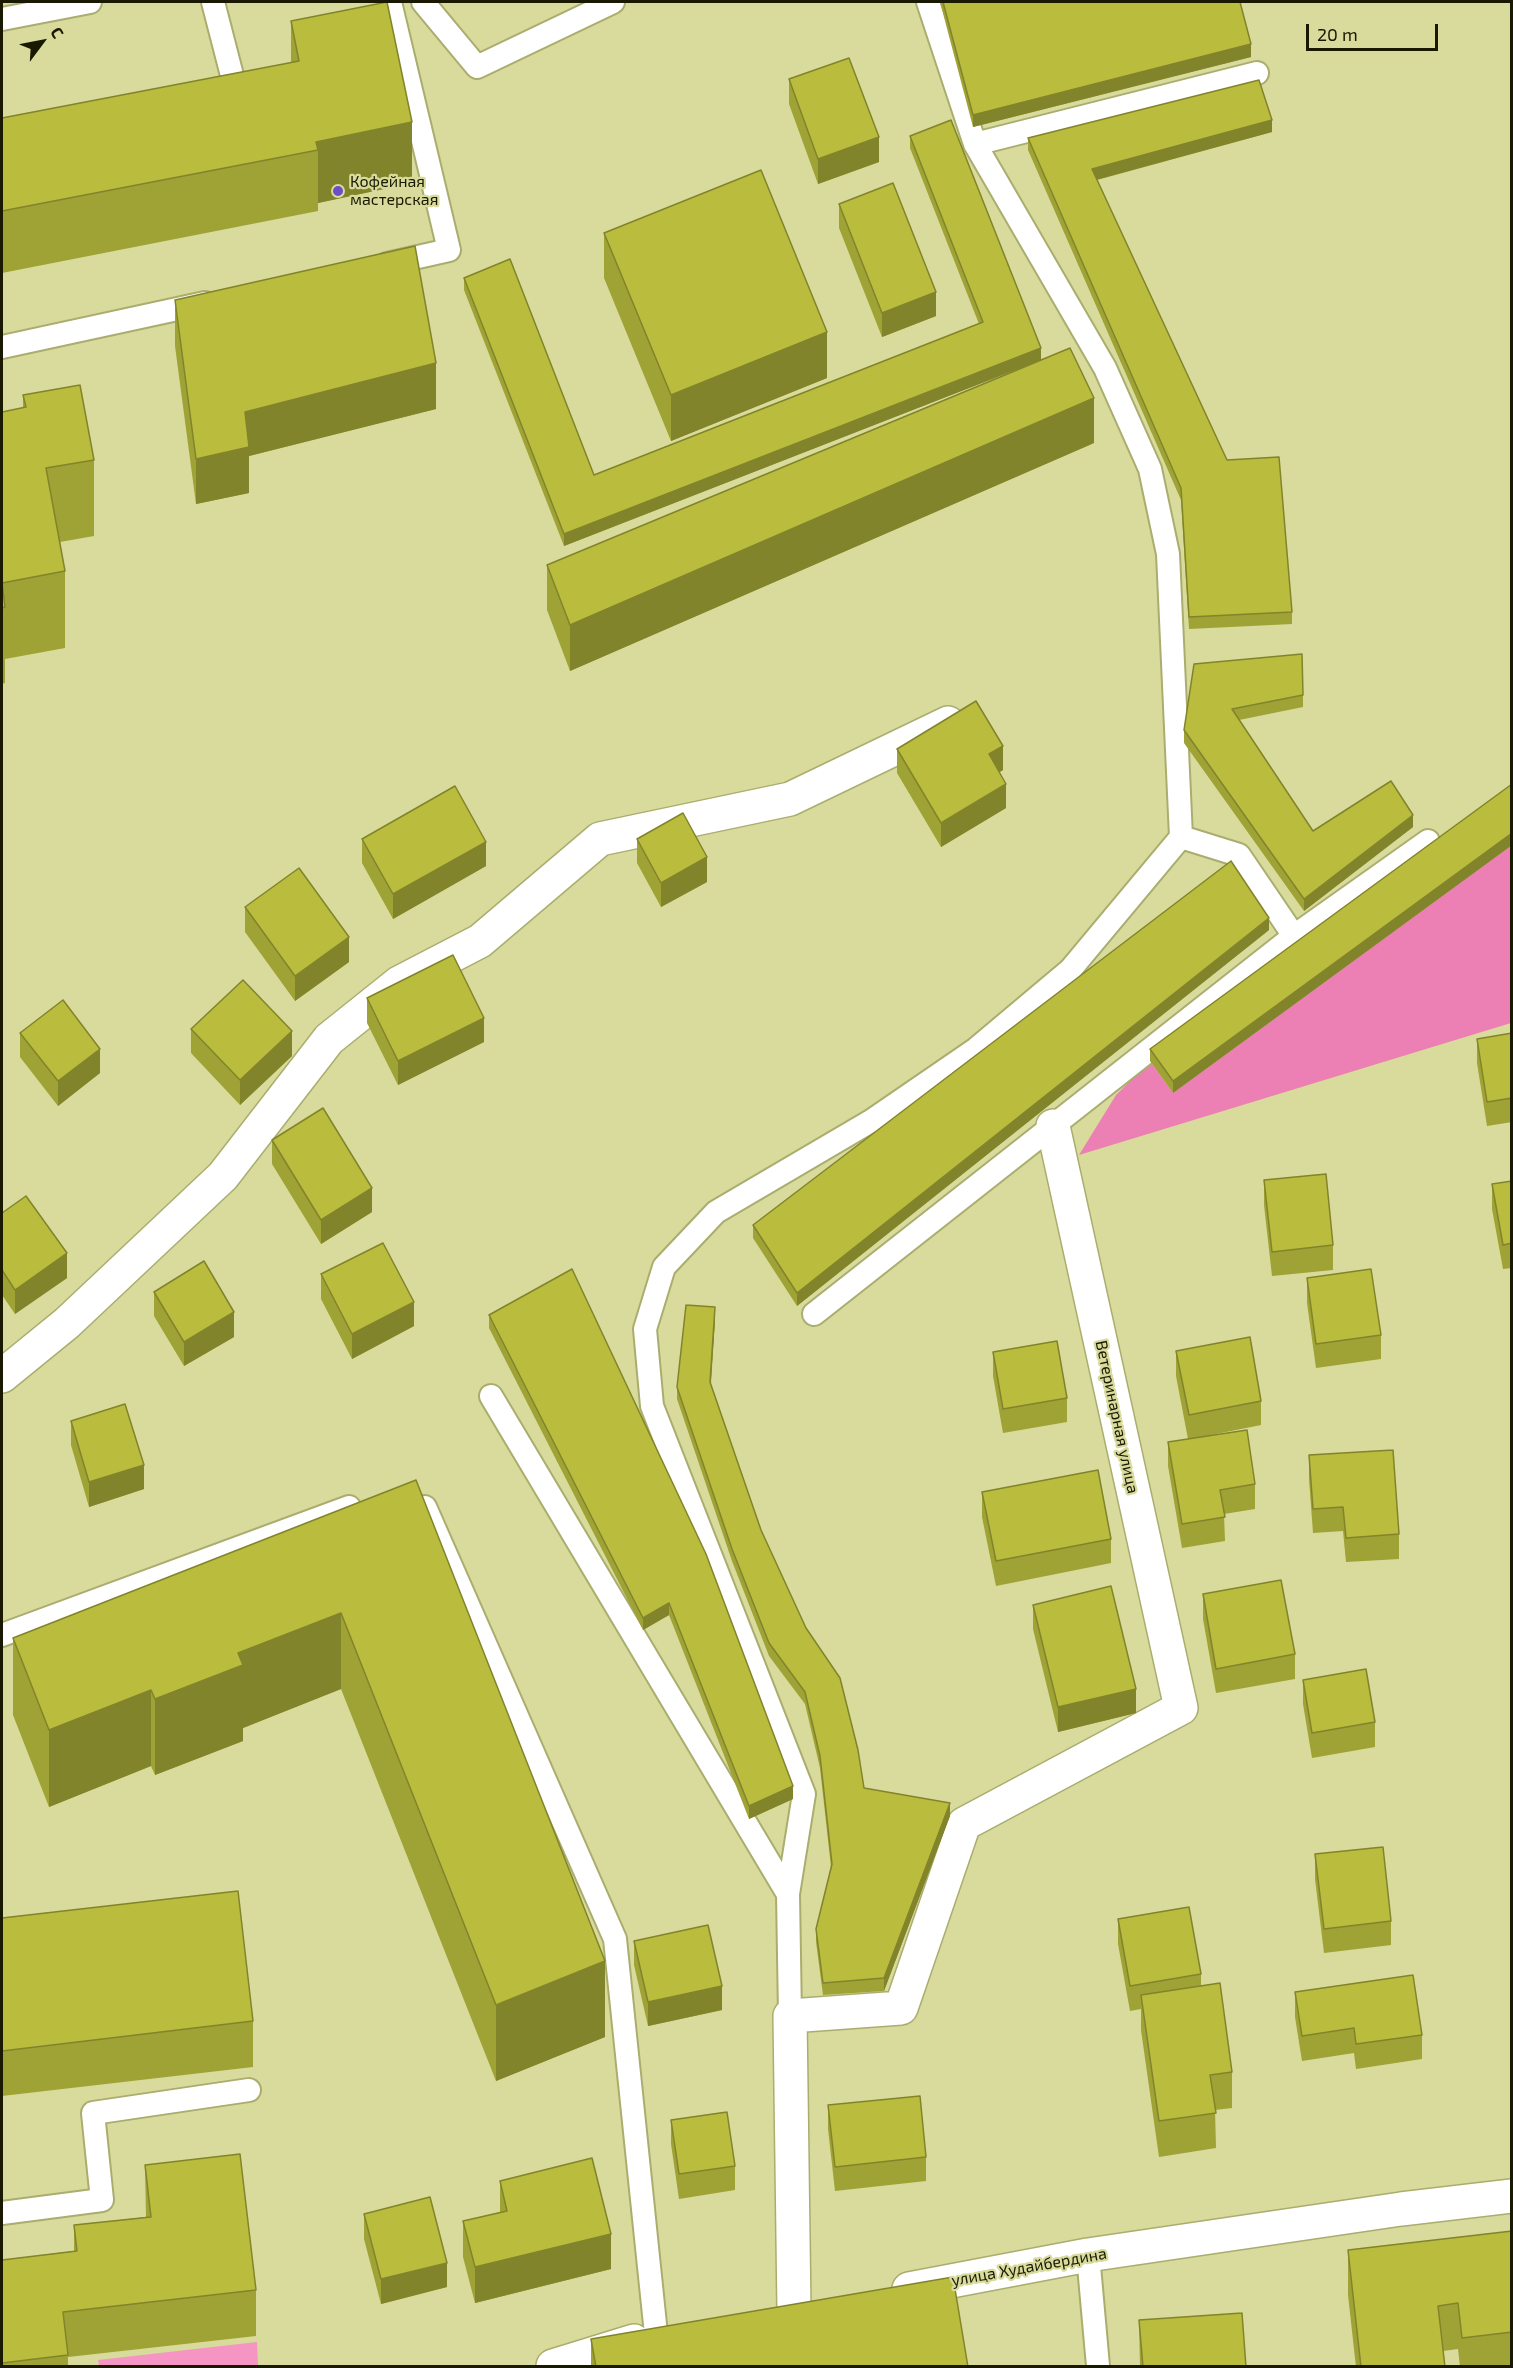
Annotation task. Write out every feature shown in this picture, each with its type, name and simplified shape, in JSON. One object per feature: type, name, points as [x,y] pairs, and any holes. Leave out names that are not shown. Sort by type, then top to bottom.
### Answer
[{"type":"street","points":[[2,1376],[67,1323],[224,1176],[329,1039],[399,983],[480,941],[600,839],[790,799],[973,711]]},
{"type":"street","name":"Ветеринарная улица","points":[[790,2016],[901,2008],[964,1824],[1181,1708],[1053,1126]]},
{"type":"street","points":[[790,2016],[794,2311]]},
{"type":"street","name":"улица Худайбердина","points":[[877,2295],[1088,2255],[1401,2209],[1512,2196]]},
{"type":"street","points":[[760,2317],[830,2304]]},
{"type":"street","points":[[553,2367],[656,2334],[691,2328]]},
{"type":"lane","points":[[2,19],[90,2]]},
{"type":"lane","points":[[203,98],[236,90],[213,2]]},
{"type":"lane","points":[[369,268],[449,250],[390,2]]},
{"type":"lane","points":[[423,2],[477,67],[613,2]]},
{"type":"lane","points":[[790,2016],[788,1894],[804,1794],[652,1406],[645,1329],[664,1267],[716,1212],[871,1121],[976,1049],[1070,970],[1181,837],[1168,554],[1150,469],[1105,368],[975,144],[928,2]]},
{"type":"lane","points":[[975,144],[1257,73]]},
{"type":"lane","points":[[2,347],[231,297]]},
{"type":"lane","points":[[1083,376],[1105,368]]},
{"type":"lane","points":[[1181,837],[1239,855],[1294,936]]},
{"type":"lane","points":[[814,1314],[1294,936],[1428,841]]},
{"type":"lane","points":[[491,1396],[788,1894]]},
{"type":"lane","points":[[415,1483],[615,1939],[656,2334]]},
{"type":"lane","points":[[2,1635],[370,1499]]},
{"type":"lane","points":[[2,2213],[102,2199],[93,2113],[249,2090]]},
{"type":"lane","points":[[1088,2255],[1098,2367]]},
{"type":"shaded area","points":[[1511,845],[1511,1023],[1079,1155],[1116,1095],[1150,1061],[1173,1093]]},
{"type":"shaded area","points":[[257,2342],[258,2366],[99,2366],[98,2360]]},
{"type":"building","points":[[387,2],[412,122],[316,142],[318,150],[2,211],[2,118],[299,61],[291,21]]},
{"type":"building","points":[[943,2],[1240,2],[1251,44],[973,115]]},
{"type":"building","points":[[849,58],[879,137],[818,159],[789,79]]},
{"type":"building","points":[[1259,80],[1272,120],[1092,169],[1227,460],[1279,457],[1292,612],[1189,617],[1181,488],[1028,138]]},
{"type":"building","points":[[951,120],[1041,348],[564,534],[464,278],[510,259],[594,475],[983,322],[910,136]]},
{"type":"building","points":[[761,170],[827,332],[671,395],[604,233]]},
{"type":"building","points":[[893,183],[936,292],[882,313],[839,204]]},
{"type":"building","points":[[415,246],[436,363],[245,412],[249,447],[196,459],[175,300]]},
{"type":"building","points":[[1070,348],[1094,398],[570,625],[547,565]]},
{"type":"building","points":[[80,385],[94,460],[46,468],[65,571],[2,583],[2,412],[26,407],[23,395]]},
{"type":"building","points":[[2,583],[5,607],[2,608]]},
{"type":"building","points":[[1302,654],[1303,695],[1232,709],[1313,831],[1391,781],[1413,815],[1304,899],[1184,730],[1194,664]]},
{"type":"building","points":[[976,701],[1003,746],[989,754],[1006,784],[941,823],[897,749]]},
{"type":"building","points":[[1512,784],[1512,833],[1173,1081],[1150,1049]]},
{"type":"building","points":[[455,786],[486,842],[393,894],[362,839]]},
{"type":"building","points":[[683,813],[707,857],[661,883],[637,839]]},
{"type":"building","points":[[1231,861],[1269,918],[797,1293],[753,1225]]},
{"type":"building","points":[[299,868],[349,937],[295,976],[245,907]]},
{"type":"building","points":[[453,955],[484,1018],[398,1061],[367,998]]},
{"type":"building","points":[[243,980],[292,1031],[240,1080],[191,1029]]},
{"type":"building","points":[[63,1000],[100,1049],[58,1081],[20,1033]]},
{"type":"building","points":[[1512,1033],[1512,1098],[1487,1102],[1477,1039]]},
{"type":"building","points":[[323,1108],[372,1188],[321,1220],[272,1140]]},
{"type":"building","points":[[1326,1174],[1333,1245],[1272,1252],[1264,1180]]},
{"type":"building","points":[[1512,1181],[1512,1243],[1503,1245],[1492,1184]]},
{"type":"building","points":[[26,1196],[67,1253],[15,1290],[2,1270],[2,1213]]},
{"type":"building","points":[[383,1243],[414,1302],[352,1334],[321,1274]]},
{"type":"building","points":[[204,1261],[234,1312],[184,1342],[154,1292]]},
{"type":"building","points":[[572,1269],[706,1554],[793,1786],[749,1806],[669,1603],[643,1618],[489,1315]]},
{"type":"building","points":[[1371,1269],[1381,1335],[1316,1344],[1307,1278]]},
{"type":"building","points":[[686,1305],[715,1307],[710,1382],[761,1530],[806,1628],[840,1678],[858,1750],[864,1788],[950,1803],[884,1978],[823,1983],[816,1929],[832,1864],[820,1756],[805,1692],[769,1643],[732,1549],[677,1387]]},
{"type":"building","points":[[1250,1337],[1261,1401],[1189,1415],[1176,1351]]},
{"type":"building","points":[[1057,1341],[1067,1398],[1003,1409],[993,1352]]},
{"type":"building","points":[[125,1404],[144,1465],[89,1482],[71,1421]]},
{"type":"building","points":[[1247,1430],[1255,1484],[1220,1490],[1225,1517],[1182,1524],[1168,1442]]},
{"type":"building","points":[[1393,1450],[1399,1534],[1346,1538],[1343,1507],[1313,1509],[1309,1455]]},
{"type":"building","points":[[1098,1470],[1111,1539],[996,1561],[982,1492]]},
{"type":"building","points":[[416,1480],[605,1961],[496,2005],[341,1613],[238,1653],[243,1665],[155,1699],[151,1690],[49,1730],[13,1638]]},
{"type":"building","points":[[1281,1580],[1295,1654],[1216,1669],[1203,1594]]},
{"type":"building","points":[[1111,1586],[1136,1689],[1058,1707],[1033,1605]]},
{"type":"building","points":[[1366,1669],[1375,1722],[1312,1733],[1303,1680]]},
{"type":"building","points":[[1383,1847],[1391,1921],[1324,1929],[1315,1854]]},
{"type":"building","points":[[238,1891],[253,2021],[2,2051],[2,1918]]},
{"type":"building","points":[[1189,1907],[1201,1974],[1130,1986],[1118,1919]]},
{"type":"building","points":[[708,1925],[722,1986],[648,2002],[634,1941]]},
{"type":"building","points":[[1413,1975],[1422,2035],[1356,2044],[1354,2028],[1302,2036],[1295,1992]]},
{"type":"building","points":[[1220,1983],[1232,2072],[1210,2075],[1216,2113],[1159,2121],[1141,1995]]},
{"type":"building","points":[[920,2096],[926,2157],[835,2167],[828,2105]]},
{"type":"building","points":[[727,2112],[735,2166],[679,2174],[671,2120]]},
{"type":"building","points":[[240,2154],[256,2290],[63,2312],[68,2355],[2,2363],[2,2260],[77,2251],[74,2225],[151,2217],[145,2165]]},
{"type":"building","points":[[592,2158],[611,2234],[475,2267],[463,2221],[507,2211],[500,2181]]},
{"type":"building","points":[[430,2197],[447,2263],[381,2279],[364,2214]]},
{"type":"building","points":[[1512,2231],[1512,2332],[1462,2338],[1458,2303],[1438,2306],[1445,2367],[1361,2367],[1348,2250]]},
{"type":"building","points":[[953,2277],[968,2367],[596,2367],[591,2339]]},
{"type":"building","points":[[1242,2313],[1246,2367],[1143,2367],[1139,2320]]},
{"type":"place","name":"Кофейная мастерская","points":[[338,191]]}]
